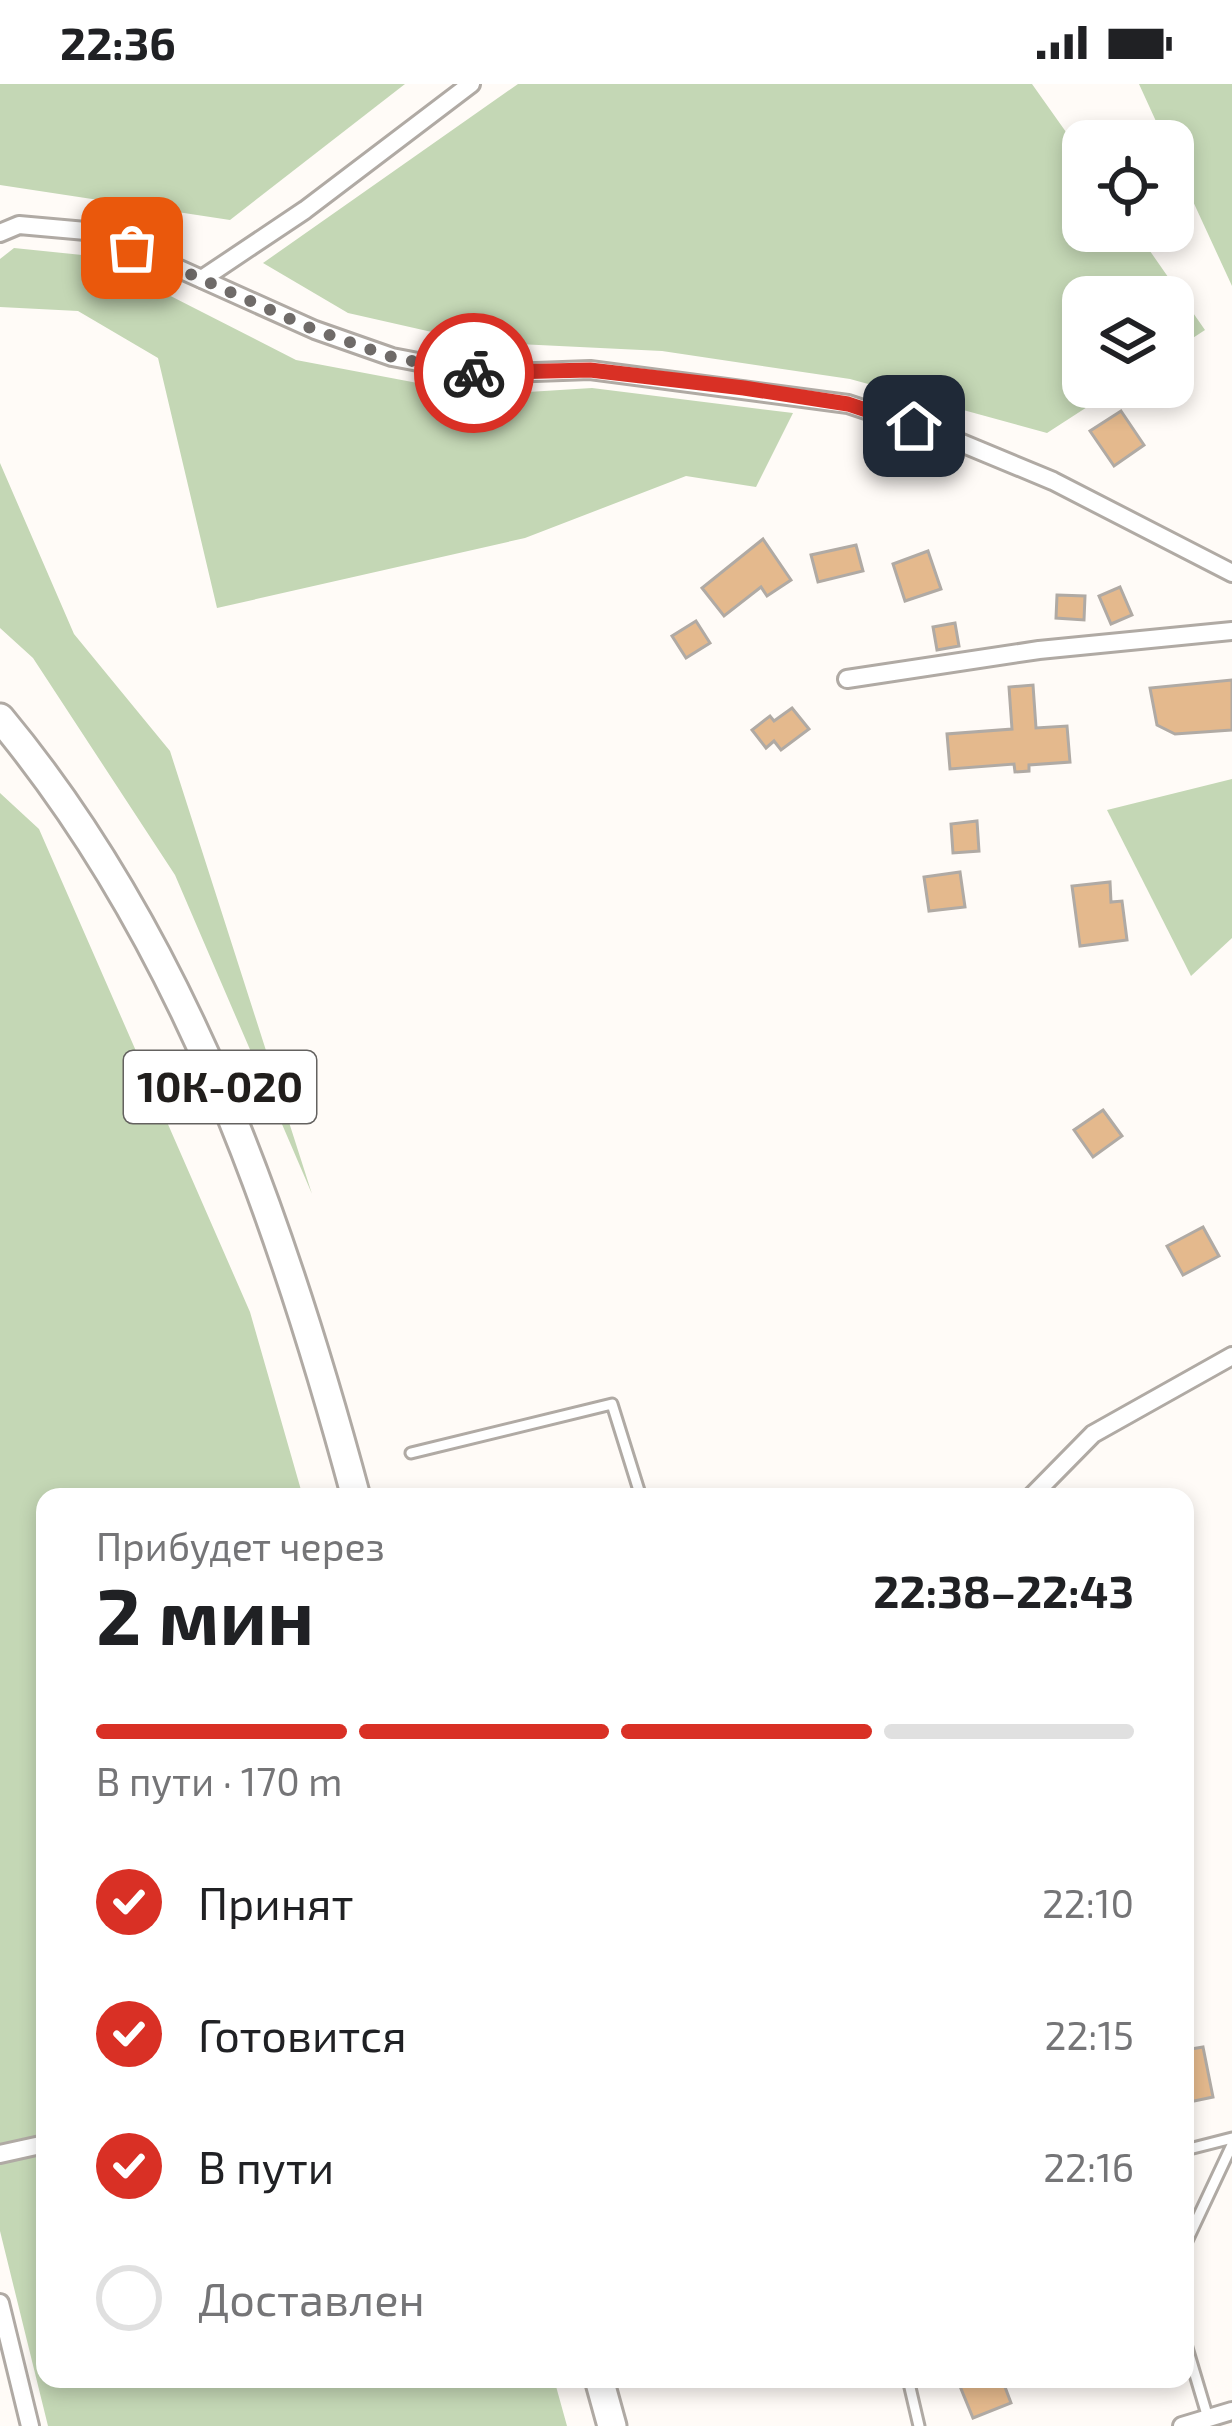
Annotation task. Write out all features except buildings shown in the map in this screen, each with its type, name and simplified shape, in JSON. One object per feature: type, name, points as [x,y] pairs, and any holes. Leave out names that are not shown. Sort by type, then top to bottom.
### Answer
[{"type":"main road","name":"10К-020","points":[[0,718],[94,843],[211,1061],[318,1354],[354,1488]]},
{"type":"main road","points":[[601,2388],[612,2426]]},
{"type":"street","points":[[202,279],[305,210],[471,84]]},
{"type":"street","points":[[0,233],[19,225],[97,232],[315,330],[392,357],[481,374],[590,370],[848,404],[1053,481],[1232,573]]},
{"type":"street","points":[[847,679],[1039,650],[1232,631]]},
{"type":"street","points":[[1040,1488],[1093,1434],[1232,1356]]},
{"type":"street","points":[[0,2154],[36,2146]]},
{"type":"street","points":[[0,2302],[30,2426]]},
{"type":"street","points":[[1182,2426],[1232,2411]]},
{"type":"lane","points":[[412,1453],[612,1404],[638,1488]]},
{"type":"lane","points":[[1194,2148],[1232,2141]]},
{"type":"lane","points":[[1194,2225],[1232,2141]]},
{"type":"lane","points":[[1194,2371],[1208,2418]]},
{"type":"lane","points":[[910,2388],[919,2426]]},
{"type":"green space","points":[[0,84],[405,84],[230,220],[0,185]]},
{"type":"green space","points":[[518,84],[1032,84],[1062,126],[1062,252],[1151,252],[1167,276],[1062,276],[1062,408],[1086,408],[1047,433],[850,379],[662,351],[476,342],[348,313],[263,263]]},
{"type":"green space","points":[[1139,84],[1232,84],[1232,286],[1194,204],[1194,120],[1155,120]]},
{"type":"green space","points":[[14,248],[92,256],[296,360],[481,395],[592,388],[793,413],[756,487],[686,476],[525,538],[217,608],[158,358],[78,311],[0,307],[0,259]]},
{"type":"green space","points":[[1194,314],[1205,330],[1194,337]]},
{"type":"green space","points":[[0,463],[74,634],[170,751],[312,1194],[175,875],[33,658],[0,628]]},
{"type":"green space","points":[[1232,779],[1232,938],[1191,976],[1107,810]]},
{"type":"green space","points":[[0,793],[39,829],[250,1312],[300,1488],[36,1488],[36,2377],[0,2231]]},
{"type":"green space","points":[[39,2388],[556,2388],[567,2426],[48,2426]]},
{"type":"way so far","points":[[132,248],[315,330],[392,357],[474,373]]},
{"type":"route","points":[[474,373],[590,370],[744,388],[848,404],[914,426]]}]
